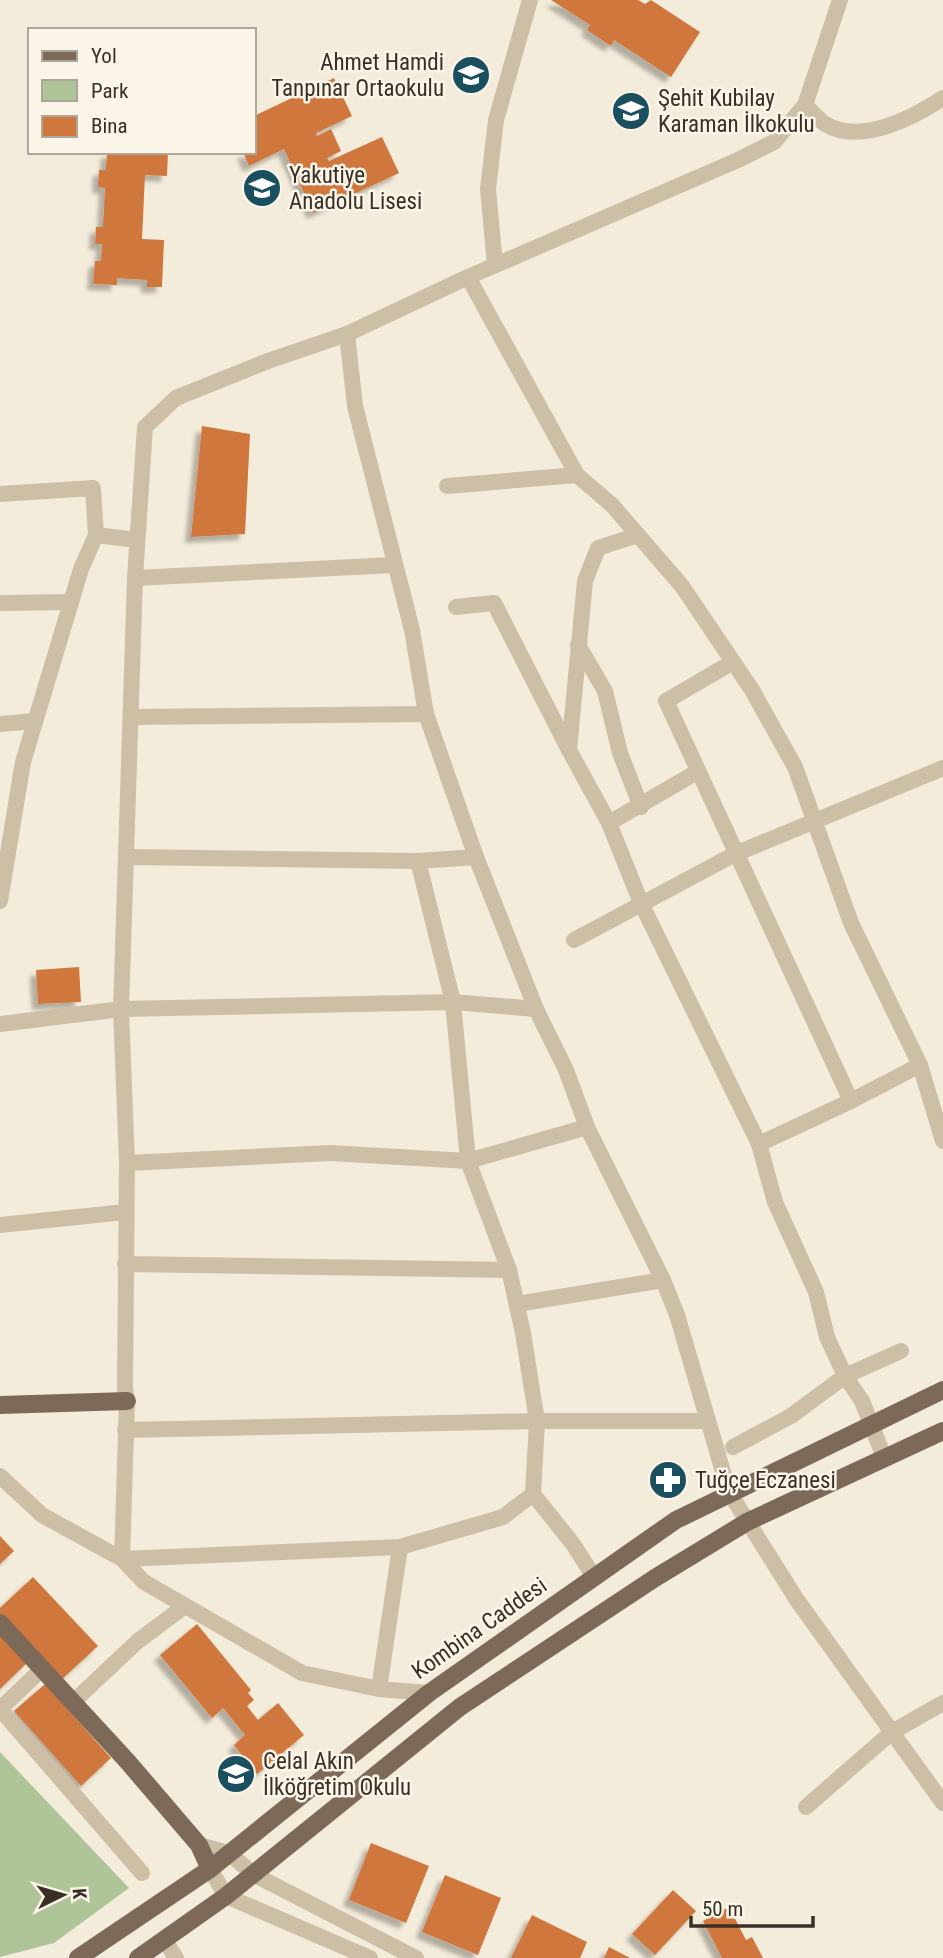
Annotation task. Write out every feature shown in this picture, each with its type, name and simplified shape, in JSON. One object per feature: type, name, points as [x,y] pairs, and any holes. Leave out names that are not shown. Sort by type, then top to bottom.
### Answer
[{"type":"main road","name":"Kombina Caddesi","points":[[78,1958],[210,1870],[429,1693],[676,1520],[729,1492],[872,1427],[943,1390]]},
{"type":"main road","points":[[0,1405],[127,1401]]},
{"type":"main road","points":[[138,1958],[226,1896],[460,1707],[655,1578],[747,1522],[943,1431]]},
{"type":"main road","points":[[0,1623],[199,1845],[210,1870]]},
{"type":"street","points":[[495,265],[488,189],[496,120],[530,0]]},
{"type":"street","points":[[122,1559],[127,1401],[127,1163],[121,1009],[135,578],[145,427],[176,398],[268,361],[347,334],[468,276],[774,142],[805,105],[840,0]]},
{"type":"street","points":[[805,105],[826,124],[850,132],[888,126],[943,98]]},
{"type":"street","points":[[468,276],[577,475],[612,505],[682,586],[733,662],[794,767],[851,923],[920,1065],[943,1141]]},
{"type":"street","points":[[347,334],[355,407],[412,630],[426,714],[476,857],[536,1009],[566,1070],[587,1127],[663,1280],[677,1315],[729,1492],[797,1600],[943,1803]]},
{"type":"street","points":[[447,486],[577,475]]},
{"type":"street","points":[[0,494],[93,488],[96,535],[71,602],[23,762],[0,901]]},
{"type":"street","points":[[96,535],[138,540]]},
{"type":"street","points":[[569,750],[586,581],[598,548],[638,535]]},
{"type":"street","points":[[135,578],[394,565]]},
{"type":"street","points":[[0,603],[71,602]]},
{"type":"street","points":[[456,607],[494,603],[609,823],[641,903],[759,1144],[775,1202],[816,1292],[827,1337],[845,1376],[862,1401],[884,1457]]},
{"type":"street","points":[[579,645],[605,691],[620,753],[641,807]]},
{"type":"street","points":[[733,662],[666,701],[696,772],[851,1101]]},
{"type":"street","points":[[131,717],[426,714]]},
{"type":"street","points":[[0,724],[35,721]]},
{"type":"street","points":[[574,940],[735,854],[943,768]]},
{"type":"street","points":[[609,823],[641,807],[696,772]]},
{"type":"street","points":[[127,857],[418,861],[476,857]]},
{"type":"street","points":[[418,861],[453,1002],[468,1161],[509,1270],[517,1304],[537,1421],[533,1494],[573,1544],[594,1577]]},
{"type":"street","points":[[0,1024],[121,1009],[453,1002],[536,1009]]},
{"type":"street","points":[[759,1144],[920,1065]]},
{"type":"street","points":[[127,1163],[330,1153],[468,1161],[587,1127]]},
{"type":"street","points":[[0,1225],[125,1212]]},
{"type":"street","points":[[125,1264],[509,1270]]},
{"type":"street","points":[[517,1304],[663,1280]]},
{"type":"street","points":[[733,1447],[791,1416],[845,1376],[901,1352]]},
{"type":"street","points":[[125,1430],[537,1421],[708,1421]]},
{"type":"street","points":[[0,1476],[42,1515],[122,1559],[144,1582],[302,1673],[379,1689],[429,1693]]},
{"type":"street","points":[[122,1559],[400,1547],[503,1517],[533,1494]]},
{"type":"street","points":[[379,1689],[400,1547]]},
{"type":"street","points":[[73,1702],[138,1641],[184,1606]]},
{"type":"street","points":[[42,1669],[0,1709],[142,1872]]},
{"type":"street","points":[[806,1807],[892,1732],[943,1703]]},
{"type":"street","points":[[199,1845],[229,1853],[253,1874],[416,1958]]},
{"type":"street","points":[[210,1870],[226,1896],[370,1958]]},
{"type":"street","points":[[164,1939],[176,1958]]},
{"type":"green space","points":[[0,1752],[129,1888],[54,1943],[0,1957]]},
{"type":"building","points":[[551,0],[638,0],[645,4],[651,0],[700,32],[671,77],[614,40],[611,46],[587,30],[590,25]]},
{"type":"building","points":[[334,78],[352,116],[316,133],[317,136],[331,129],[341,151],[327,158],[329,161],[382,137],[399,173],[313,213],[284,149],[249,166],[244,154],[256,154],[256,115]]},
{"type":"building","points":[[107,154],[168,154],[167,176],[145,175],[142,239],[164,240],[162,287],[147,287],[147,280],[117,278],[117,285],[93,284],[95,261],[101,261],[102,244],[95,244],[96,227],[103,227],[105,188],[98,187],[99,170],[106,170]]},
{"type":"building","points":[[202,426],[250,434],[245,534],[191,537]]},
{"type":"building","points":[[79,967],[81,1002],[38,1004],[36,970]]},
{"type":"building","points":[[0,1536],[14,1551],[0,1564]]},
{"type":"building","points":[[33,1577],[98,1646],[60,1681],[0,1617],[0,1608]]},
{"type":"building","points":[[197,1624],[251,1690],[248,1693],[254,1700],[247,1706],[258,1720],[278,1703],[304,1735],[257,1774],[234,1745],[245,1735],[223,1708],[212,1718],[160,1655]]},
{"type":"building","points":[[0,1634],[27,1663],[0,1689]]},
{"type":"building","points":[[45,1684],[111,1758],[81,1786],[14,1711]]},
{"type":"building","points":[[371,1843],[429,1866],[406,1923],[349,1900]]},
{"type":"building","points":[[445,1875],[501,1898],[478,1955],[422,1932]]},
{"type":"building","points":[[673,1890],[696,1911],[655,1955],[632,1934]]},
{"type":"building","points":[[729,1907],[746,1940],[752,1937],[763,1958],[722,1958],[703,1921]]},
{"type":"building","points":[[532,1915],[587,1942],[580,1958],[511,1958]]},
{"type":"building","points":[[609,1947],[630,1958],[604,1958]]},
{"type":"place","name":"Ahmet Hamdi Tanpınar Ortaokulu","points":[[471,75]]},
{"type":"place","name":"Şehit Kubilay Karaman İlkokulu","points":[[631,111]]},
{"type":"place","name":"Yakutiye Anadolu Lisesi","points":[[262,188]]},
{"type":"place","name":"Tuğçe Eczanesi","points":[[668,1480]]},
{"type":"place","name":"Celal Akın İlköğretim Okulu","points":[[236,1774]]}]
